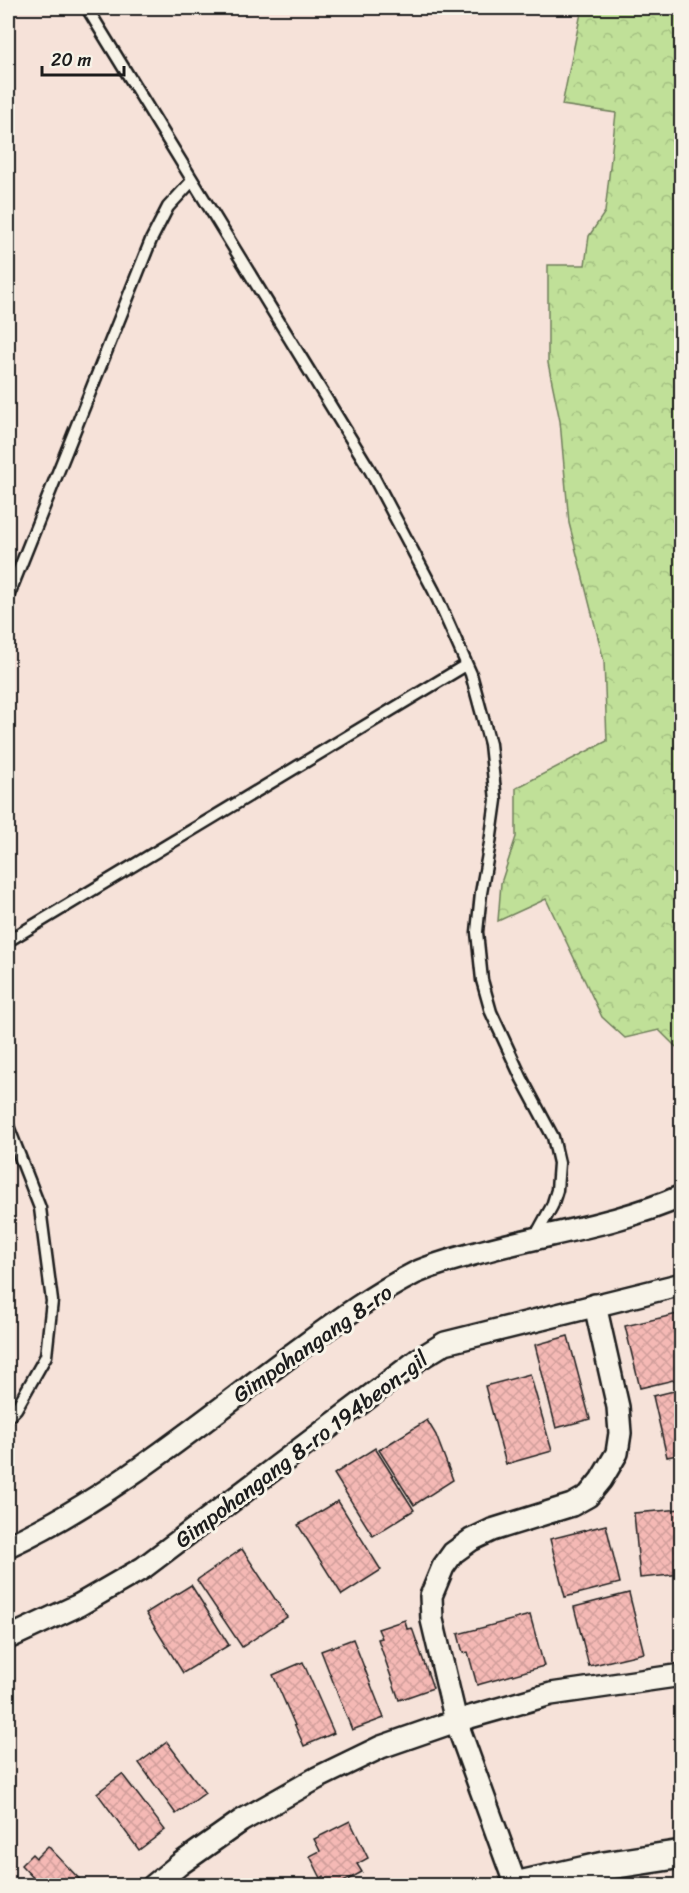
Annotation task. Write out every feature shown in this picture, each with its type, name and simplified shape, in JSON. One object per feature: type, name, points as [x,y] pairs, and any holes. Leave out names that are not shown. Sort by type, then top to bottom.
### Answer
[{"type":"street","name":"Gimpohangang 8-ro","points":[[8,1546],[103,1494],[360,1305],[417,1273],[459,1257],[635,1214],[681,1196]]},
{"type":"street","name":"Gimpohangang 8-ro 194beon-gil","points":[[8,1638],[79,1605],[143,1568],[418,1359],[445,1343],[681,1284]]},
{"type":"street","points":[[595,1305],[618,1407],[620,1433],[617,1453],[601,1480],[588,1496],[572,1505],[492,1530],[471,1540],[453,1553],[443,1567],[431,1596],[432,1620],[456,1722],[516,1885],[604,1866],[681,1854]]},
{"type":"street","points":[[153,1886],[241,1821],[316,1778],[381,1747],[551,1694],[681,1675]]},
{"type":"lane","points":[[87,8],[370,470],[434,591],[471,674],[490,744],[496,800],[480,892],[477,932],[482,980],[491,1012],[522,1079],[553,1137],[559,1163],[557,1190],[552,1206],[534,1237]]},
{"type":"lane","points":[[8,597],[151,240],[168,207],[192,181]]},
{"type":"lane","points":[[8,941],[466,665]]},
{"type":"lane","points":[[8,1126],[40,1208],[52,1301],[46,1356],[16,1409],[8,1417]]},
{"type":"green space","points":[[582,8],[681,8],[681,1050],[659,1030],[625,1038],[602,1017],[546,899],[498,921],[501,883],[516,837],[516,788],[607,741],[604,661],[569,523],[560,421],[548,363],[548,265],[585,265],[589,236],[605,212],[616,113],[562,105]]},
{"type":"building","points":[[682,1313],[682,1378],[640,1388],[625,1326]]},
{"type":"building","points":[[568,1336],[590,1419],[556,1428],[535,1345]]},
{"type":"building","points":[[530,1374],[552,1451],[506,1464],[485,1386]]},
{"type":"building","points":[[682,1389],[682,1454],[667,1457],[653,1396]]},
{"type":"building","points":[[427,1420],[436,1435],[453,1480],[414,1505],[379,1450]]},
{"type":"building","points":[[375,1448],[414,1510],[373,1536],[334,1474]]},
{"type":"building","points":[[338,1501],[381,1570],[342,1595],[298,1525]]},
{"type":"building","points":[[682,1509],[682,1574],[640,1578],[634,1513]]},
{"type":"building","points":[[606,1525],[620,1583],[565,1597],[550,1539]]},
{"type":"building","points":[[242,1549],[287,1617],[242,1647],[197,1580]]},
{"type":"building","points":[[191,1585],[229,1645],[183,1673],[146,1613]]},
{"type":"building","points":[[629,1593],[644,1653],[589,1666],[574,1607]]},
{"type":"building","points":[[530,1615],[544,1666],[477,1685],[468,1652],[463,1653],[458,1634]]},
{"type":"building","points":[[405,1620],[407,1629],[412,1628],[433,1688],[399,1700],[378,1639],[382,1638],[378,1629]]},
{"type":"building","points":[[353,1639],[384,1718],[352,1730],[321,1651]]},
{"type":"building","points":[[303,1662],[334,1733],[304,1746],[273,1675]]},
{"type":"building","points":[[167,1742],[205,1793],[176,1814],[139,1763]]},
{"type":"building","points":[[122,1774],[165,1830],[139,1850],[97,1793]]},
{"type":"building","points":[[350,1821],[368,1858],[357,1864],[362,1872],[336,1886],[329,1886],[324,1876],[321,1878],[310,1856],[320,1851],[314,1839]]},
{"type":"building","points":[[48,1846],[86,1886],[41,1886],[21,1865],[32,1854],[36,1858]]}]
